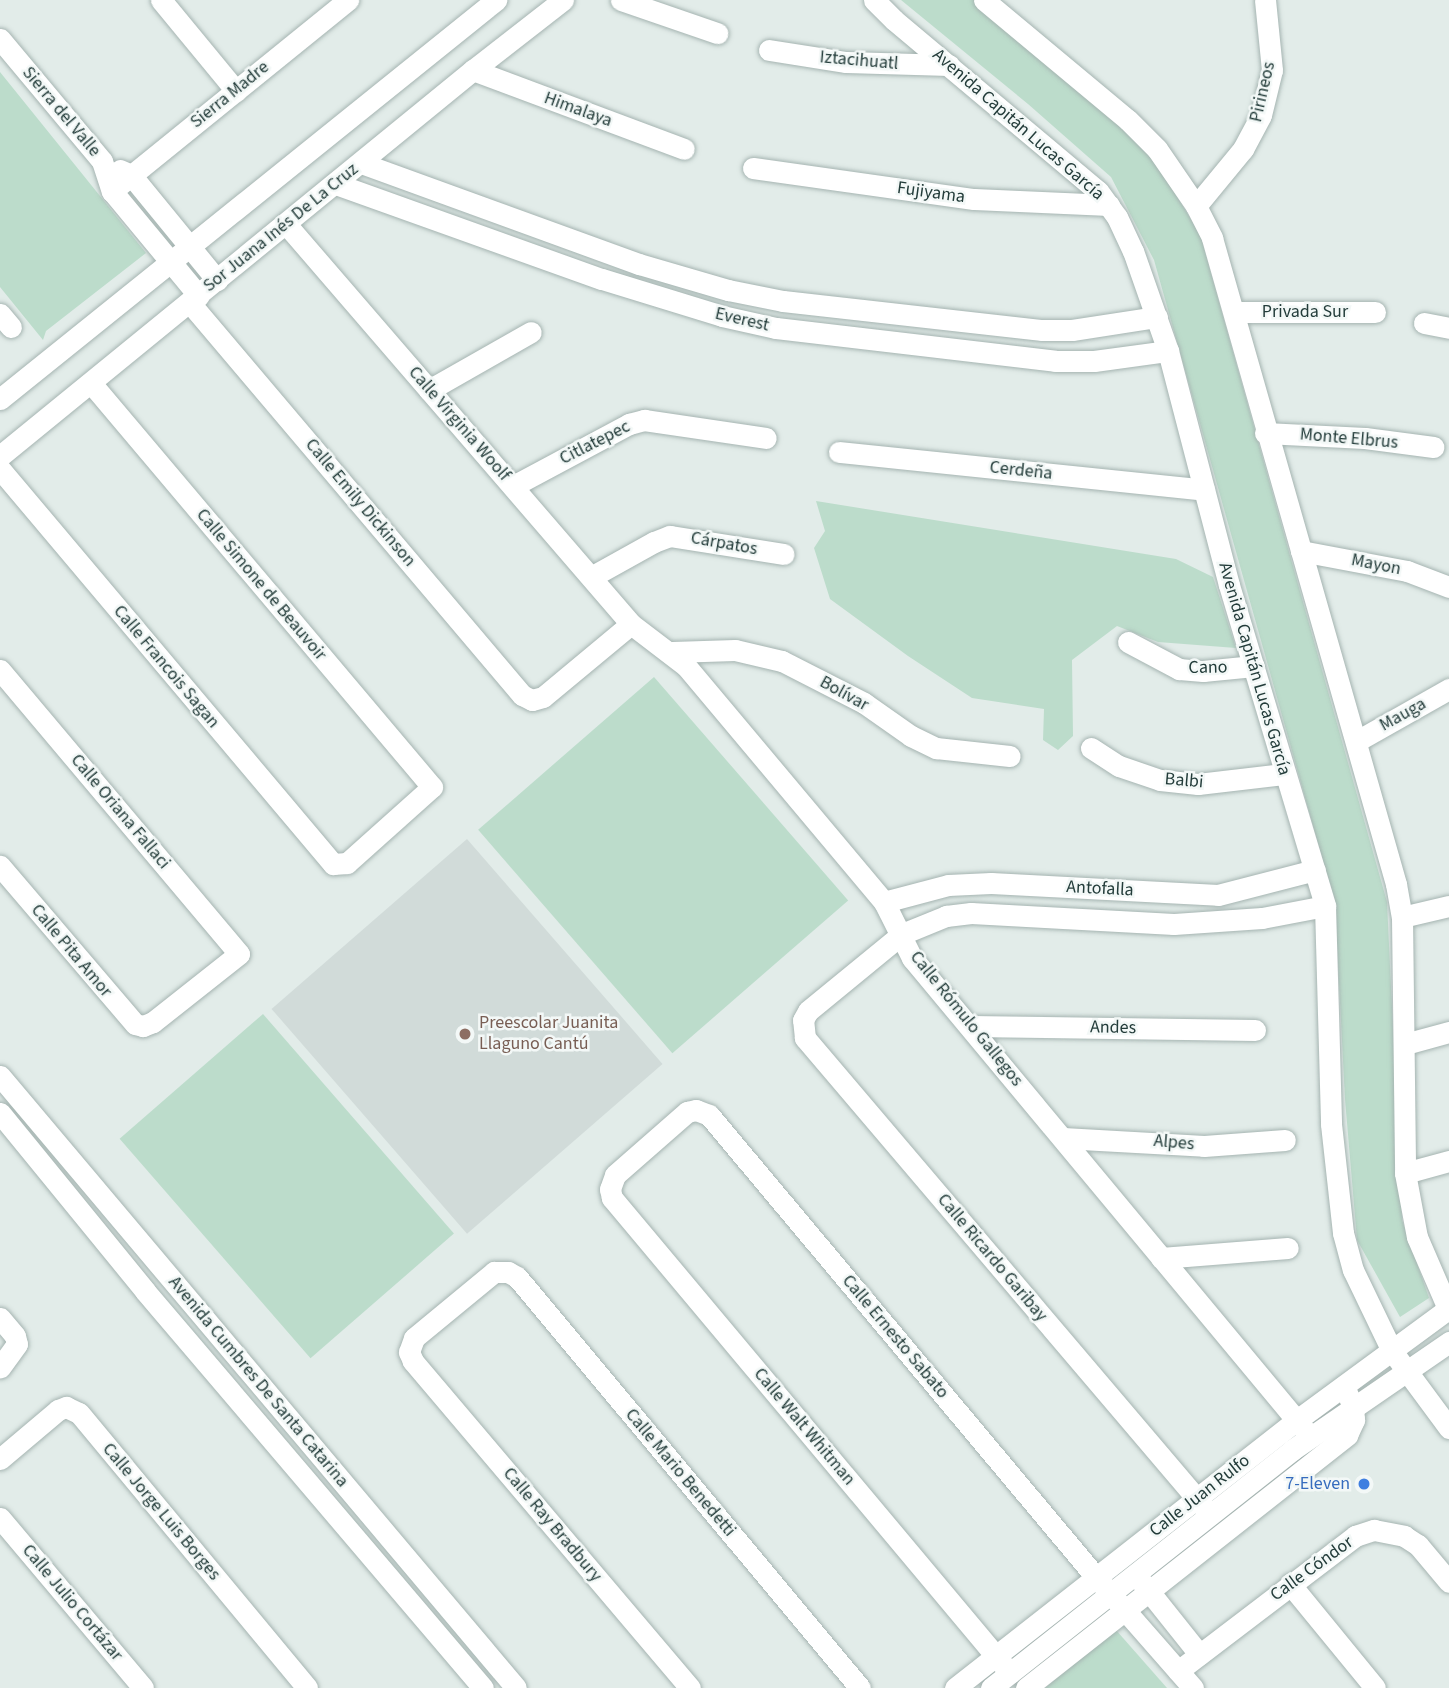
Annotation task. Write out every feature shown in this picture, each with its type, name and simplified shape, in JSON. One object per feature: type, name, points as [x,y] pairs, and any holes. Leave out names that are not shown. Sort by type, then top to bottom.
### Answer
[{"type":"street","points":[[161,0],[236,91]]},
{"type":"street","points":[[0,399],[496,0]]},
{"type":"street","name":"Sor Juana Inés De La Cruz","points":[[0,456],[473,70],[563,0]]},
{"type":"street","points":[[621,0],[717,33]]},
{"type":"street","name":"Avenida Capitán Lucas García","points":[[874,0],[894,20],[1082,175],[1110,205],[1133,251],[1168,351],[1283,774],[1325,906],[1331,1124],[1343,1233],[1353,1270],[1391,1351],[1449,1428]]},
{"type":"street","points":[[984,0],[1128,120],[1157,149],[1196,206],[1212,238],[1265,433],[1357,741],[1402,917],[1405,1173],[1417,1237],[1448,1310]]},
{"type":"street","name":"Pirineos","points":[[1196,206],[1243,149],[1261,115],[1272,69],[1265,0]]},
{"type":"street","name":"Sierra Madre","points":[[112,191],[346,1]]},
{"type":"street","name":"Sierra del Valle","points":[[0,39],[102,162],[112,191]]},
{"type":"street","name":"Iztacihuatl","points":[[769,50],[846,62],[949,65]]},
{"type":"street","name":"Himalaya","points":[[473,70],[684,149]]},
{"type":"street","points":[[102,162],[131,175],[217,281]]},
{"type":"street","name":"Everest","points":[[361,163],[639,264],[728,290],[783,301],[1042,330],[1072,330],[1157,317]]},
{"type":"street","name":"Fujiyama","points":[[753,168],[974,199],[1110,205]]},
{"type":"street","name":"Everest","points":[[336,184],[602,279],[722,316],[776,328],[1055,361],[1094,361],[1168,351]]},
{"type":"street","name":"Calle Emily Dickinson","points":[[112,191],[171,262],[194,299],[522,695],[532,700],[543,697],[631,624]]},
{"type":"street","name":"Calle Virginia Woolf","points":[[286,225],[631,624]]},
{"type":"street","name":"Privada Sur","points":[[1234,312],[1375,312]]},
{"type":"street","points":[[1424,323],[1449,328]]},
{"type":"street","points":[[429,390],[531,332]]},
{"type":"street","name":"Calle Simone de Beauvoir","points":[[91,383],[432,787],[347,863],[332,864]]},
{"type":"street","name":"Citlatepec","points":[[513,486],[629,424],[643,420],[766,438]]},
{"type":"street","name":"Monte Elbrus","points":[[1265,433],[1364,438],[1433,447]]},
{"type":"street","name":"Cerdeña","points":[[839,452],[1204,489]]},
{"type":"street","name":"Calle Francois Sagan","points":[[0,469],[332,864]]},
{"type":"street","name":"Cárpatos","points":[[591,577],[670,536],[784,554]]},
{"type":"street","name":"Mayon","points":[[1301,551],[1408,571],[1449,587]]},
{"type":"street","name":"Calle Rómulo Gallegos","points":[[631,624],[672,652],[884,902],[912,958],[1311,1437]]},
{"type":"street","name":"Cano","points":[[1128,642],[1158,661],[1179,669],[1203,671],[1254,666]]},
{"type":"street","name":"Bolívar","points":[[672,652],[735,650],[782,661],[864,703],[911,736],[936,748],[1010,756]]},
{"type":"street","name":"Calle Oriana Fallaci","points":[[0,670],[239,954],[148,1025]]},
{"type":"street","name":"Mauga","points":[[1357,741],[1449,689]]},
{"type":"street","name":"Balbi","points":[[1091,748],[1119,766],[1160,780],[1198,784],[1283,774]]},
{"type":"street","name":"Calle Pita Amor","points":[[0,866],[128,1017],[135,1024],[148,1025]]},
{"type":"street","name":"Antofalla","points":[[884,902],[948,885],[991,883],[1218,895],[1315,870]]},
{"type":"street","name":"Antofalla","points":[[808,1011],[902,934],[946,916],[971,913],[1174,924],[1262,918],[1325,906]]},
{"type":"street","points":[[1402,917],[1449,906]]},
{"type":"street","name":"Calle Ricardo Garibay","points":[[808,1011],[802,1028],[806,1038],[1204,1507]]},
{"type":"street","name":"Andes","points":[[970,1026],[1255,1031]]},
{"type":"street","points":[[1405,1045],[1449,1032]]},
{"type":"street","name":"Avenida Cumbres De Santa Catarina","points":[[0,1076],[516,1688]]},
{"type":"street","name":"Calle Ernesto Sabato","points":[[612,1198],[610,1183],[615,1175],[687,1112],[696,1110],[709,1115],[1095,1576],[1193,1688]]},
{"type":"street","name":"Avenida Cumbres De Santa Catarina","points":[[0,1113],[138,1283],[483,1688]]},
{"type":"street","name":"Alpes","points":[[1063,1138],[1204,1146],[1285,1140]]},
{"type":"street","points":[[1405,1173],[1449,1161]]},
{"type":"street","name":"Calle Walt Whitman","points":[[612,1198],[1010,1673]]},
{"type":"street","points":[[1161,1258],[1288,1248]]},
{"type":"street","points":[[138,1283],[159,1265]]},
{"type":"street","name":"Calle Mario Benedetti","points":[[494,1272],[501,1270],[517,1277],[860,1688]]},
{"type":"street","name":"Calle Ray Bradbury","points":[[494,1272],[414,1338],[409,1352],[413,1361],[690,1688]]},
{"type":"street","name":"Calle Juan Rulfo","points":[[1026,1688],[1117,1602],[1135,1574],[1297,1420],[1448,1310]]},
{"type":"street","points":[[0,1318],[15,1336],[17,1344],[3,1365]]},
{"type":"street","name":"Calle Juan Rulfo","points":[[955,1688],[1120,1557],[1204,1507],[1449,1342]]},
{"type":"street","points":[[1343,1386],[1353,1408]]},
{"type":"street","name":"Calle Jorge Luis Borges","points":[[0,1459],[58,1410],[66,1407],[79,1413],[307,1688]]},
{"type":"street","name":"Calle Juan Rulfo","points":[[991,1688],[1117,1602],[1148,1591],[1347,1435],[1354,1420],[1353,1408]]},
{"type":"street","name":"Calle Julio Cortázar","points":[[0,1518],[143,1688]]},
{"type":"street","name":"Calle Cóndor","points":[[1178,1671],[1355,1536],[1374,1530],[1404,1536],[1418,1545],[1449,1583]]},
{"type":"street","points":[[1120,1557],[1199,1654]]},
{"type":"street","points":[[1290,1584],[1375,1688]]},
{"type":"shaded area","name":"Preescolar Juanita Llaguno Cantú","points":[[467,839],[663,1064],[467,1234],[272,1009]]},
{"type":"green space","points":[[901,0],[979,0],[1083,89],[1155,161],[1200,234],[1387,902],[1402,1220],[1429,1298],[1400,1317],[1357,1240],[1345,1099],[1335,904],[1154,260],[1111,177],[1028,104]]},
{"type":"green space","points":[[0,72],[146,253],[46,331],[43,340],[0,287]]},
{"type":"green space","points":[[816,501],[1176,559],[1213,577],[1236,648],[1158,642],[1117,626],[1072,660],[1073,736],[1058,750],[1043,740],[1044,709],[972,698],[908,656],[830,599],[814,548],[825,531]]},
{"type":"green space","points":[[654,677],[848,900],[672,1053],[478,830]]},
{"type":"green space","points":[[263,1014],[454,1234],[311,1358],[120,1139]]},
{"type":"green space","points":[[1116,1630],[1167,1688],[1045,1688]]},
{"type":"place","name":"Preescolar Juanita Llaguno Cantú","points":[[465,1034]]},
{"type":"place","name":"7-Eleven","points":[[1364,1484]]}]
